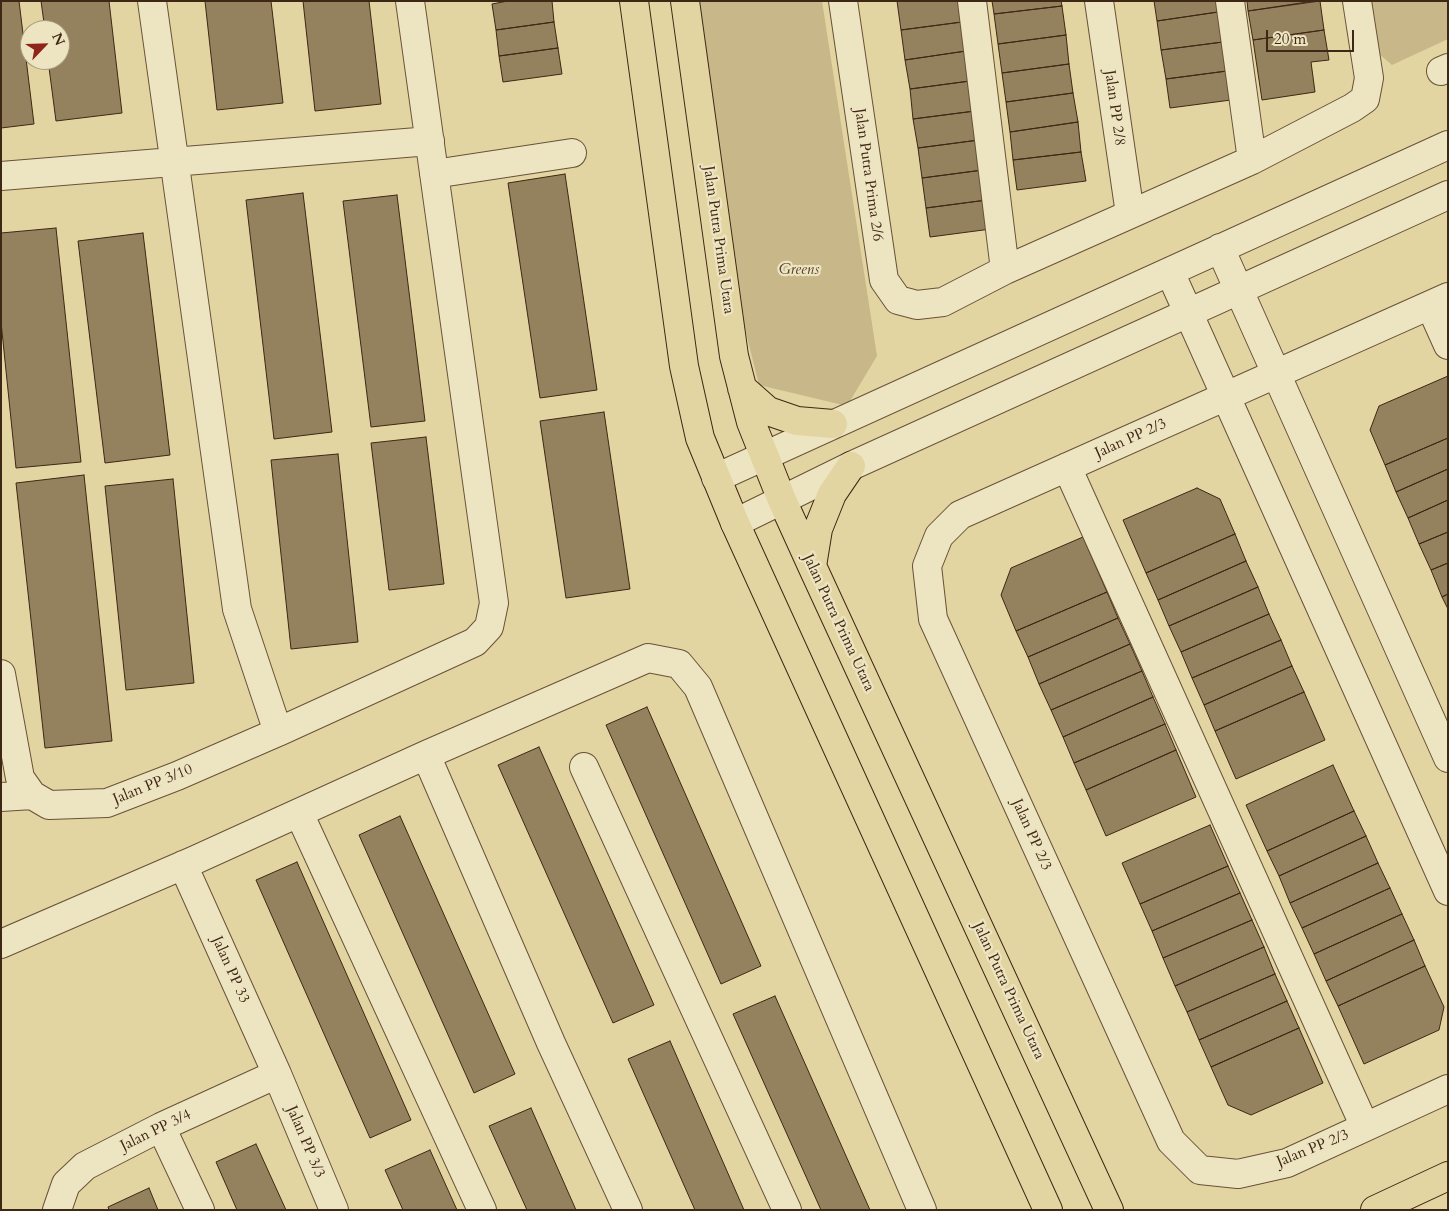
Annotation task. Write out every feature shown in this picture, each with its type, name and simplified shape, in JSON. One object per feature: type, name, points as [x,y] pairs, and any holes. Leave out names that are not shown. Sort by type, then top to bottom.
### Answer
[{"type":"main road","points":[[634,1],[684,366],[700,438],[735,523],[1048,1210]]},
{"type":"main road","name":"Jalan Putra Prima Utara","points":[[685,1],[734,356],[764,457],[812,566],[1109,1210]]},
{"type":"main road","points":[[742,388],[768,411],[797,421],[833,424]]},
{"type":"main road","points":[[812,566],[818,529],[825,511],[832,494],[851,466]]},
{"type":"main road","points":[[1375,1210],[1448,1176]]},
{"type":"street","points":[[152,1],[237,609],[278,732]]},
{"type":"street","name":"Jalan PP 3/10","points":[[32,795],[49,805],[107,803],[177,776],[278,732],[475,642],[489,627],[494,603],[410,1]]},
{"type":"street","name":"Jalan Putra Prima 2/6","points":[[843,1],[884,280],[898,300],[917,305],[943,302],[1004,270]]},
{"type":"street","points":[[972,1],[1004,270],[1252,160],[1352,108],[1365,99],[1369,78],[1357,1]]},
{"type":"street","name":"Jalan PP 2/8","points":[[1099,1],[1130,214]]},
{"type":"street","points":[[1230,1],[1252,160]]},
{"type":"street","points":[[1,176],[430,141]]},
{"type":"street","points":[[716,478],[1448,145]]},
{"type":"street","points":[[434,174],[572,153]]},
{"type":"street","points":[[735,523],[851,466],[1448,194]]},
{"type":"street","points":[[1220,248],[1448,758]]},
{"type":"street","points":[[1170,272],[1448,891]]},
{"type":"street","points":[[1439,301],[1448,345]]},
{"type":"street","name":"Jalan PP 2/3","points":[[1439,301],[960,515],[939,536],[927,566],[933,619],[1171,1141],[1200,1170],[1238,1174],[1287,1163],[1448,1089]]},
{"type":"street","points":[[1067,467],[1365,1127]]},
{"type":"street","points":[[1,944],[648,658],[679,664],[698,687],[922,1210]]},
{"type":"street","points":[[1,674],[20,778],[32,795]]},
{"type":"street","points":[[426,755],[551,1043],[628,1210]]},
{"type":"street","points":[[584,767],[787,1210]]},
{"type":"street","points":[[1,797],[32,795]]},
{"type":"street","points":[[298,813],[482,1210]]},
{"type":"street","name":"Jalan PP 33","points":[[183,865],[277,1074]]},
{"type":"street","name":"Jalan PP 3/4","points":[[57,1210],[66,1184],[85,1166],[161,1127],[277,1074]]},
{"type":"street","name":"Jalan PP 3/3","points":[[277,1074],[334,1210]]},
{"type":"street","points":[[161,1127],[200,1210]]},
{"type":"green space","name":"Greens","points":[[700,1],[822,1],[877,356],[847,406],[759,385],[739,305]]},
{"type":"green space","points":[[1370,1],[1448,1],[1448,39],[1392,65],[1378,53]]},
{"type":"building","points":[[1,1],[19,1],[21,20],[20,70],[27,70],[34,124],[1,128]]},
{"type":"building","points":[[41,1],[109,1],[122,113],[56,121],[49,70],[70,70],[70,20],[44,20]]},
{"type":"building","points":[[205,1],[271,1],[283,103],[217,110]]},
{"type":"building","points":[[303,1],[369,1],[381,104],[315,111]]},
{"type":"building","points":[[508,1],[552,1],[554,22],[496,30],[492,4]]},
{"type":"building","points":[[897,1],[959,1],[962,22],[901,30]]},
{"type":"building","points":[[992,1],[1061,1],[1062,6],[994,14]]},
{"type":"building","points":[[1154,1],[1217,1],[1218,12],[1157,21]]},
{"type":"building","points":[[1247,1],[1314,1],[1248,11]]},
{"type":"building","points":[[1320,1],[1324,30],[1253,40],[1248,11]]},
{"type":"building","points":[[1062,6],[1066,35],[998,44],[994,14]]},
{"type":"building","points":[[1218,12],[1223,42],[1161,50],[1157,21]]},
{"type":"building","points":[[554,22],[558,48],[499,56],[496,30]]},
{"type":"building","points":[[962,22],[966,51],[905,60],[901,30]]},
{"type":"building","points":[[1324,30],[1329,60],[1311,62],[1315,92],[1262,100],[1253,40]]},
{"type":"building","points":[[1066,35],[1069,64],[1002,73],[998,44]]},
{"type":"building","points":[[1223,42],[1227,71],[1166,79],[1161,50]]},
{"type":"building","points":[[558,48],[562,74],[503,82],[499,56]]},
{"type":"building","points":[[966,51],[970,81],[910,89],[905,60]]},
{"type":"building","points":[[1069,64],[1073,93],[1006,102],[1002,73]]},
{"type":"building","points":[[1227,71],[1231,100],[1170,108],[1166,79]]},
{"type":"building","points":[[970,81],[975,111],[913,119],[910,89]]},
{"type":"building","points":[[1073,93],[1078,122],[1010,132],[1006,102]]},
{"type":"building","points":[[975,111],[979,140],[918,148],[913,119]]},
{"type":"building","points":[[1078,122],[1081,152],[1013,160],[1010,132]]},
{"type":"building","points":[[979,140],[983,170],[922,178],[918,148]]},
{"type":"building","points":[[1081,152],[1086,181],[1017,190],[1013,160]]},
{"type":"building","points":[[983,170],[987,200],[926,208],[922,178]]},
{"type":"building","points":[[565,174],[597,390],[540,398],[508,183]]},
{"type":"building","points":[[303,193],[332,432],[274,439],[246,200]]},
{"type":"building","points":[[397,195],[425,421],[371,427],[343,201]]},
{"type":"building","points":[[987,200],[991,229],[930,237],[926,208]]},
{"type":"building","points":[[56,228],[81,462],[16,468],[1,322],[1,233]]},
{"type":"building","points":[[143,233],[170,455],[105,463],[78,241]]},
{"type":"building","points":[[1448,376],[1448,438],[1385,465],[1370,430],[1379,406]]},
{"type":"building","points":[[604,412],[630,589],[566,598],[540,421]]},
{"type":"building","points":[[426,437],[444,584],[389,590],[371,443]]},
{"type":"building","points":[[1448,438],[1448,469],[1396,492],[1385,465]]},
{"type":"building","points":[[338,454],[358,642],[291,649],[271,460]]},
{"type":"building","points":[[1448,469],[1448,500],[1408,518],[1396,492]]},
{"type":"building","points":[[84,475],[112,741],[45,748],[16,483]]},
{"type":"building","points":[[173,479],[194,683],[126,690],[105,486]]},
{"type":"building","points":[[1197,488],[1220,499],[1235,534],[1146,573],[1123,520]]},
{"type":"building","points":[[1448,500],[1448,532],[1419,544],[1408,518]]},
{"type":"building","points":[[1448,532],[1448,563],[1431,570],[1419,544]]},
{"type":"building","points":[[1235,534],[1246,561],[1158,600],[1146,573]]},
{"type":"building","points":[[1083,537],[1107,592],[1016,631],[1001,595],[1011,568]]},
{"type":"building","points":[[1246,561],[1258,587],[1169,626],[1158,600]]},
{"type":"building","points":[[1448,563],[1448,594],[1442,597],[1431,570]]},
{"type":"building","points":[[1258,587],[1269,614],[1181,652],[1169,626]]},
{"type":"building","points":[[1107,592],[1118,618],[1028,657],[1016,631]]},
{"type":"building","points":[[1448,594],[1448,609],[1442,597]]},
{"type":"building","points":[[1269,614],[1281,640],[1192,678],[1181,652]]},
{"type":"building","points":[[1118,618],[1130,644],[1039,684],[1028,657]]},
{"type":"building","points":[[1281,640],[1292,666],[1204,705],[1192,678]]},
{"type":"building","points":[[1130,644],[1142,671],[1051,710],[1039,684]]},
{"type":"building","points":[[1292,666],[1304,692],[1215,731],[1204,705]]},
{"type":"building","points":[[1142,671],[1153,697],[1063,737],[1051,710]]},
{"type":"building","points":[[1304,692],[1325,740],[1236,779],[1215,731]]},
{"type":"building","points":[[1153,697],[1165,724],[1074,763],[1063,737]]},
{"type":"building","points":[[647,707],[761,966],[721,984],[606,725]]},
{"type":"building","points":[[1165,724],[1176,750],[1086,790],[1074,763]]},
{"type":"building","points":[[539,747],[654,1005],[613,1023],[498,765]]},
{"type":"building","points":[[1176,750],[1196,797],[1106,836],[1086,790]]},
{"type":"building","points":[[1333,765],[1354,811],[1267,851],[1246,805]]},
{"type":"building","points":[[1354,811],[1366,836],[1279,876],[1267,851]]},
{"type":"building","points":[[400,816],[515,1074],[474,1093],[359,835]]},
{"type":"building","points":[[1210,825],[1228,866],[1140,904],[1122,863]]},
{"type":"building","points":[[1366,836],[1378,863],[1290,903],[1279,876]]},
{"type":"building","points":[[297,862],[411,1120],[370,1138],[256,880]]},
{"type":"building","points":[[1378,863],[1390,888],[1302,928],[1290,903]]},
{"type":"building","points":[[1228,866],[1240,893],[1152,931],[1140,904]]},
{"type":"building","points":[[1390,888],[1402,914],[1314,954],[1302,928]]},
{"type":"building","points":[[1240,893],[1252,920],[1163,958],[1152,931]]},
{"type":"building","points":[[1402,914],[1414,940],[1326,981],[1314,954]]},
{"type":"building","points":[[1252,920],[1264,947],[1175,986],[1163,958]]},
{"type":"building","points":[[1414,940],[1425,966],[1338,1006],[1326,981]]},
{"type":"building","points":[[1264,947],[1275,974],[1187,1012],[1175,986]]},
{"type":"building","points":[[1425,966],[1444,1007],[1439,1030],[1364,1064],[1338,1006]]},
{"type":"building","points":[[1275,974],[1287,1001],[1199,1040],[1187,1012]]},
{"type":"building","points":[[775,996],[870,1210],[821,1210],[733,1014]]},
{"type":"building","points":[[1287,1001],[1299,1028],[1211,1067],[1199,1040]]},
{"type":"building","points":[[1299,1028],[1323,1083],[1251,1115],[1228,1105],[1211,1067]]},
{"type":"building","points":[[670,1041],[744,1210],[695,1210],[628,1059]]},
{"type":"building","points":[[531,1108],[576,1210],[527,1210],[489,1126]]},
{"type":"building","points":[[256,1144],[286,1210],[237,1210],[216,1162]]},
{"type":"building","points":[[430,1150],[457,1210],[403,1210],[385,1170]]},
{"type":"building","points":[[149,1188],[158,1210],[109,1210],[108,1207]]}]
